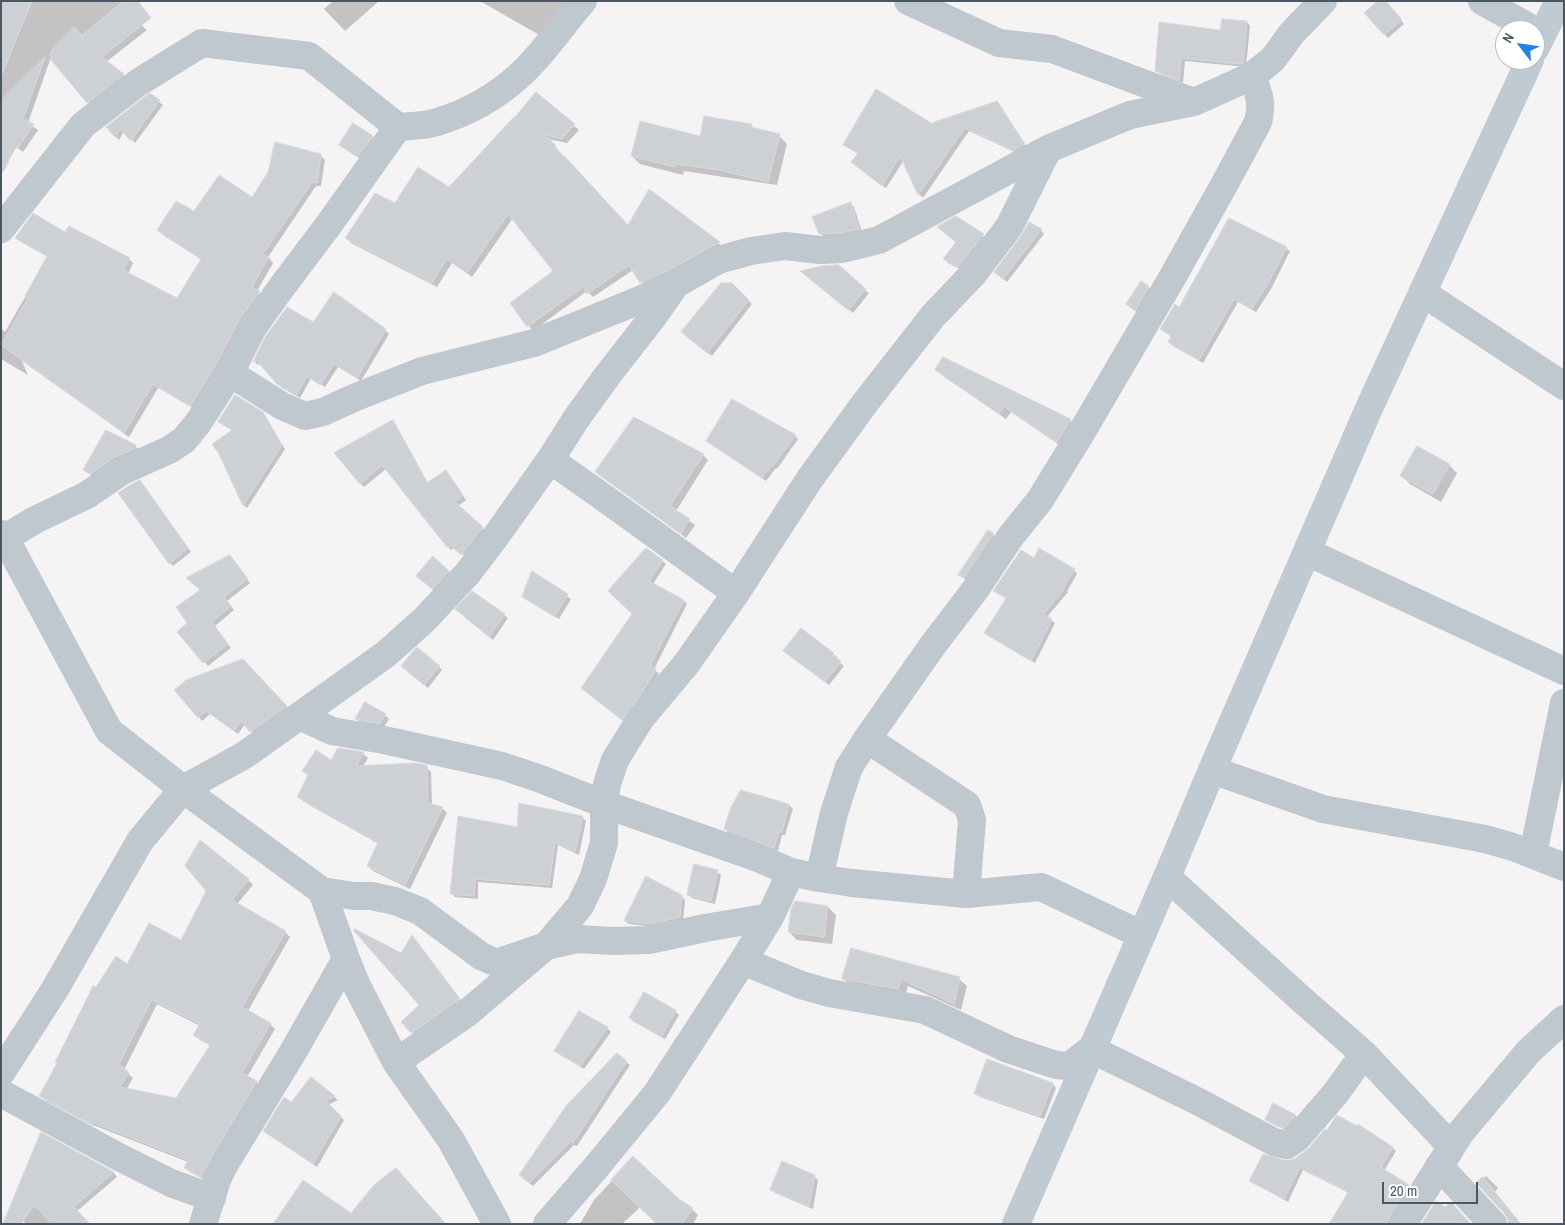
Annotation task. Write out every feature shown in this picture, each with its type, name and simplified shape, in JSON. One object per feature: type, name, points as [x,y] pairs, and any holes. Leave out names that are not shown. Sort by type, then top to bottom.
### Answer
[{"type":"street","points":[[1,229],[82,125],[139,82],[202,43],[309,56],[398,127],[435,123],[485,101],[520,75],[583,1]]},
{"type":"street","points":[[908,1],[999,43],[1052,49],[1194,102]]},
{"type":"street","points":[[230,373],[282,406],[305,416],[324,412],[356,396],[422,371],[534,343],[676,284],[718,260],[751,251],[785,246],[820,250],[842,249],[879,240],[1048,149],[1130,115],[1194,102],[1252,76],[1273,58],[1292,33],[1323,1]]},
{"type":"street","points":[[1482,1],[1546,25]]},
{"type":"street","points":[[1016,1224],[1370,406],[1525,70]]},
{"type":"street","points":[[819,878],[834,813],[849,767],[933,645],[975,590],[1011,536],[1040,500],[1128,354],[1224,185],[1258,122],[1261,112],[1261,100],[1252,76]]},
{"type":"street","points":[[398,127],[330,224],[252,329],[230,373],[198,423],[184,440],[169,450],[122,471],[87,495],[3,536],[110,731],[183,789],[322,891],[354,896],[370,896],[395,901],[420,911],[481,956],[499,962],[546,946],[577,939],[649,940],[770,917]]},
{"type":"street","points":[[396,1062],[466,1014],[546,946],[580,906],[593,879],[604,843],[604,804],[607,784],[615,760],[630,735],[641,718],[687,663],[736,593],[808,480],[865,403],[933,316],[974,273],[1009,227],[1048,149]]},
{"type":"street","points":[[1,1074],[55,989],[140,841],[183,789],[243,756],[386,654],[424,620],[467,574],[550,460],[576,419],[676,284]]},
{"type":"street","points":[[1423,293],[1564,386]]},
{"type":"street","points":[[550,460],[736,593]]},
{"type":"street","points":[[1307,552],[1564,671]]},
{"type":"street","points":[[1533,854],[1564,703]]},
{"type":"street","points":[[300,716],[332,731],[384,740],[502,766],[758,858],[791,872],[852,883],[966,894],[1041,887],[1142,935]]},
{"type":"street","points":[[867,739],[967,805],[972,820],[966,894]]},
{"type":"street","points":[[1212,770],[1323,809],[1485,839],[1533,854],[1564,867]]},
{"type":"street","points":[[547,1224],[657,1093],[770,917],[791,872]]},
{"type":"street","points":[[1167,877],[1364,1054],[1445,1156],[1494,1224]]},
{"type":"street","points":[[322,891],[357,986],[396,1062],[451,1140],[498,1224]]},
{"type":"street","points":[[203,1224],[216,1180],[223,1167],[346,960]]},
{"type":"street","points":[[743,961],[801,985],[829,993],[925,1010],[1008,1049],[1056,1066],[1069,1066],[1091,1049]]},
{"type":"street","points":[[1403,1224],[1461,1132],[1529,1050],[1564,1019]]},
{"type":"street","points":[[1091,1049],[1197,1101],[1274,1142],[1287,1145],[1297,1138],[1335,1094],[1364,1054]]},
{"type":"street","points":[[1,1093],[118,1157],[171,1182],[212,1198]]},
{"type":"building","points":[[1,1],[32,1],[2,74],[1,74]]},
{"type":"building","points":[[124,1],[138,1],[151,18],[102,57],[124,74],[87,103],[51,60],[51,51],[74,27],[82,35]]},
{"type":"building","points":[[1378,1],[1386,1],[1402,20],[1384,35],[1364,13]]},
{"type":"building","points":[[1222,19],[1247,21],[1243,63],[1181,58],[1179,80],[1155,71],[1159,22],[1220,30]]},
{"type":"building","points":[[45,57],[23,119],[34,124],[18,148],[14,145],[5,170],[1,170],[1,101]]},
{"type":"building","points":[[876,89],[933,124],[934,122],[997,101],[1025,144],[1013,150],[965,128],[918,195],[900,156],[882,186],[851,162],[858,153],[843,145]]},
{"type":"building","points":[[536,92],[575,124],[562,139],[546,135],[556,146],[555,148],[628,225],[649,189],[720,242],[669,270],[640,283],[629,265],[587,294],[583,287],[527,327],[510,303],[553,271],[508,214],[467,273],[447,259],[432,283],[345,238],[375,193],[395,203],[418,167],[449,187]]},
{"type":"building","points":[[150,93],[160,100],[131,141],[120,129],[115,137],[106,127]]},
{"type":"building","points":[[704,116],[752,124],[751,127],[780,134],[768,182],[720,170],[676,164],[675,167],[631,156],[640,121],[700,136]]},
{"type":"building","points":[[353,123],[373,136],[357,157],[339,145]]},
{"type":"building","points":[[275,142],[321,154],[317,183],[312,182],[263,254],[269,257],[252,287],[260,291],[239,320],[216,365],[190,406],[153,384],[124,433],[1,345],[28,298],[25,296],[47,256],[15,238],[33,213],[65,232],[69,226],[130,258],[123,270],[177,298],[201,259],[157,230],[176,201],[194,211],[219,175],[252,197],[268,172]]},
{"type":"building","points":[[851,202],[859,229],[840,233],[819,234],[812,217]]},
{"type":"building","points":[[956,216],[984,234],[958,267],[943,259],[956,242],[937,227]]},
{"type":"building","points":[[1229,218],[1287,247],[1252,309],[1234,299],[1199,360],[1168,342],[1171,336],[1160,329],[1175,304],[1179,307]]},
{"type":"building","points":[[1029,222],[1042,229],[1003,279],[994,272]]},
{"type":"building","points":[[839,265],[866,289],[848,310],[800,271],[822,266]]},
{"type":"building","points":[[1141,281],[1149,286],[1135,311],[1126,304]]},
{"type":"building","points":[[721,283],[732,283],[749,300],[707,353],[681,332]]},
{"type":"building","points":[[334,292],[386,329],[357,378],[334,364],[320,385],[307,376],[296,395],[277,384],[256,360],[253,362],[265,337],[287,307],[313,322]]},
{"type":"building","points":[[943,357],[1071,419],[1057,442],[1004,406],[999,414],[935,370]]},
{"type":"building","points":[[235,395],[263,412],[282,445],[243,506],[219,454],[212,444],[232,430],[218,422]]},
{"type":"building","points":[[732,399],[796,435],[762,478],[706,441]]},
{"type":"building","points":[[634,417],[704,454],[670,506],[690,519],[681,534],[595,472]]},
{"type":"building","points":[[393,420],[427,483],[446,470],[463,495],[455,502],[483,527],[461,555],[450,545],[447,547],[382,465],[360,484],[334,453]]},
{"type":"building","points":[[106,430],[136,445],[134,449],[113,458],[90,474],[83,470]]},
{"type":"building","points":[[1417,446],[1450,464],[1433,494],[1400,476]]},
{"type":"building","points":[[140,480],[188,548],[169,564],[118,493]]},
{"type":"building","points":[[988,530],[994,533],[964,578],[958,575]]},
{"type":"building","points":[[646,548],[663,560],[649,581],[684,600],[650,666],[656,669],[642,693],[622,720],[581,688],[632,614],[608,591]]},
{"type":"building","points":[[1039,548],[1075,569],[1064,586],[1065,588],[1044,614],[1052,619],[1031,661],[984,633],[1007,597],[993,591],[1021,550],[1034,558]]},
{"type":"building","points":[[230,555],[248,579],[224,597],[231,606],[212,622],[228,644],[203,663],[177,632],[187,623],[176,607],[200,590],[186,578]]},
{"type":"building","points":[[433,556],[449,571],[432,589],[416,576]]},
{"type":"building","points":[[532,571],[568,594],[555,617],[522,597]]},
{"type":"building","points":[[472,591],[505,614],[489,637],[455,609]]},
{"type":"building","points":[[801,628],[834,653],[832,655],[841,661],[825,682],[783,651]]},
{"type":"building","points":[[417,647],[440,666],[424,685],[401,666]]},
{"type":"building","points":[[243,659],[287,706],[250,732],[241,721],[234,731],[206,711],[198,718],[174,690],[186,680]]},
{"type":"building","points":[[365,702],[386,714],[380,724],[355,719]]},
{"type":"building","points":[[338,748],[364,752],[356,766],[415,763],[427,765],[428,803],[443,807],[405,885],[367,866],[378,842],[297,797],[308,775],[302,771],[316,750],[331,760]]},
{"type":"building","points":[[741,790],[789,804],[782,832],[779,832],[774,848],[724,829],[730,809]]},
{"type":"building","points":[[519,803],[583,816],[575,852],[555,842],[549,885],[475,879],[474,896],[450,894],[458,816],[517,827]]},
{"type":"building","points":[[200,840],[249,879],[232,900],[286,931],[242,1007],[271,1023],[242,1073],[257,1081],[201,1177],[184,1168],[188,1160],[91,1122],[93,1125],[39,1096],[57,1063],[55,1062],[93,986],[96,987],[116,956],[127,964],[149,923],[181,940],[206,891],[185,866]],"holes":[[[152,1000],[200,1024],[193,1035],[210,1045],[176,1098],[120,1087],[129,1072],[119,1065]]]},
{"type":"building","points":[[694,864],[718,870],[711,901],[687,895]]},
{"type":"building","points":[[646,876],[682,895],[680,917],[651,924],[624,921]]},
{"type":"building","points":[[795,901],[828,906],[824,937],[788,932],[791,909]]},
{"type":"building","points":[[355,929],[401,953],[412,935],[460,999],[411,1033],[401,1022],[419,1005],[354,931]]},
{"type":"building","points":[[851,948],[960,977],[954,1004],[901,979],[898,989],[842,979]]},
{"type":"building","points":[[644,992],[676,1010],[661,1037],[629,1018]]},
{"type":"building","points":[[579,1011],[608,1027],[580,1066],[554,1051]]},
{"type":"building","points":[[617,1053],[627,1061],[573,1143],[570,1142],[529,1183],[519,1175],[566,1106]]},
{"type":"building","points":[[987,1059],[1053,1083],[1040,1116],[974,1094]]},
{"type":"building","points":[[311,1077],[335,1096],[326,1101],[341,1116],[313,1164],[263,1131],[284,1097],[291,1102]]},
{"type":"building","points":[[1273,1103],[1296,1115],[1284,1128],[1265,1120]]},
{"type":"building","points":[[1337,1115],[1357,1126],[1358,1124],[1393,1147],[1381,1167],[1409,1185],[1387,1224],[1329,1224],[1348,1192],[1300,1167],[1284,1199],[1249,1181],[1263,1154],[1284,1160],[1296,1158],[1309,1148],[1325,1129],[1327,1130]]},
{"type":"building","points":[[41,1132],[114,1172],[74,1207],[90,1224],[52,1224],[34,1205],[21,1224],[3,1224]]},
{"type":"building","points":[[633,1156],[679,1199],[693,1208],[682,1224],[657,1224],[611,1180]]},
{"type":"building","points":[[782,1161],[815,1175],[809,1206],[770,1190]]},
{"type":"building","points":[[396,1168],[446,1224],[273,1224],[303,1180],[351,1213],[374,1185]]},
{"type":"building","points":[[1483,1177],[1521,1224],[1508,1224],[1504,1213],[1476,1183]]},
{"type":"building","points":[[1436,1201],[1445,1207],[1451,1202],[1471,1224],[1422,1224]]}]
